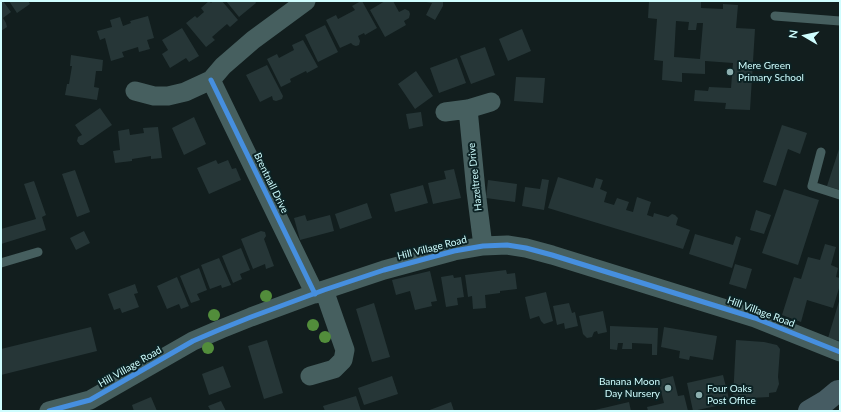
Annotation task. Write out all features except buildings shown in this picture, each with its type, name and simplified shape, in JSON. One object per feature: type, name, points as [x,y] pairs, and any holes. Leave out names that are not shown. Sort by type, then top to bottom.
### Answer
[{"type":"main road","points":[[809,411],[826,401],[839,396]]},
{"type":"street","points":[[135,91],[154,96],[168,96],[185,92],[211,80],[223,66],[253,40],[306,1]]},
{"type":"street","name":"Brentnall Drive","points":[[211,80],[319,292],[345,350],[343,360],[334,369],[310,376]]},
{"type":"street","points":[[445,112],[468,109],[491,102]]},
{"type":"street","name":"Hazeltree Drive","points":[[468,109],[483,246]]},
{"type":"street","name":"Hill Village Road","points":[[49,411],[93,406],[193,342],[239,321],[384,270],[454,251],[483,246],[507,245],[552,255],[755,318],[838,354]]},
{"type":"lane","points":[[775,16],[840,21]]},
{"type":"lane","points":[[821,152],[812,186],[840,195]]},
{"type":"lane","points":[[1,263],[38,252]]},
{"type":"cycle path","points":[[211,80],[315,294]]},
{"type":"cycle path","points":[[49,411],[90,400],[193,341],[251,317],[384,270],[454,251],[483,246],[507,245],[552,255],[755,318],[840,352]]},
{"type":"place","name":"Mere Green Primary School","points":[[730,72]]},
{"type":"place","name":"Banana Moon Day Nursery","points":[[668,388]]},
{"type":"place","name":"Four Oaks Post Office","points":[[699,395]]}]
